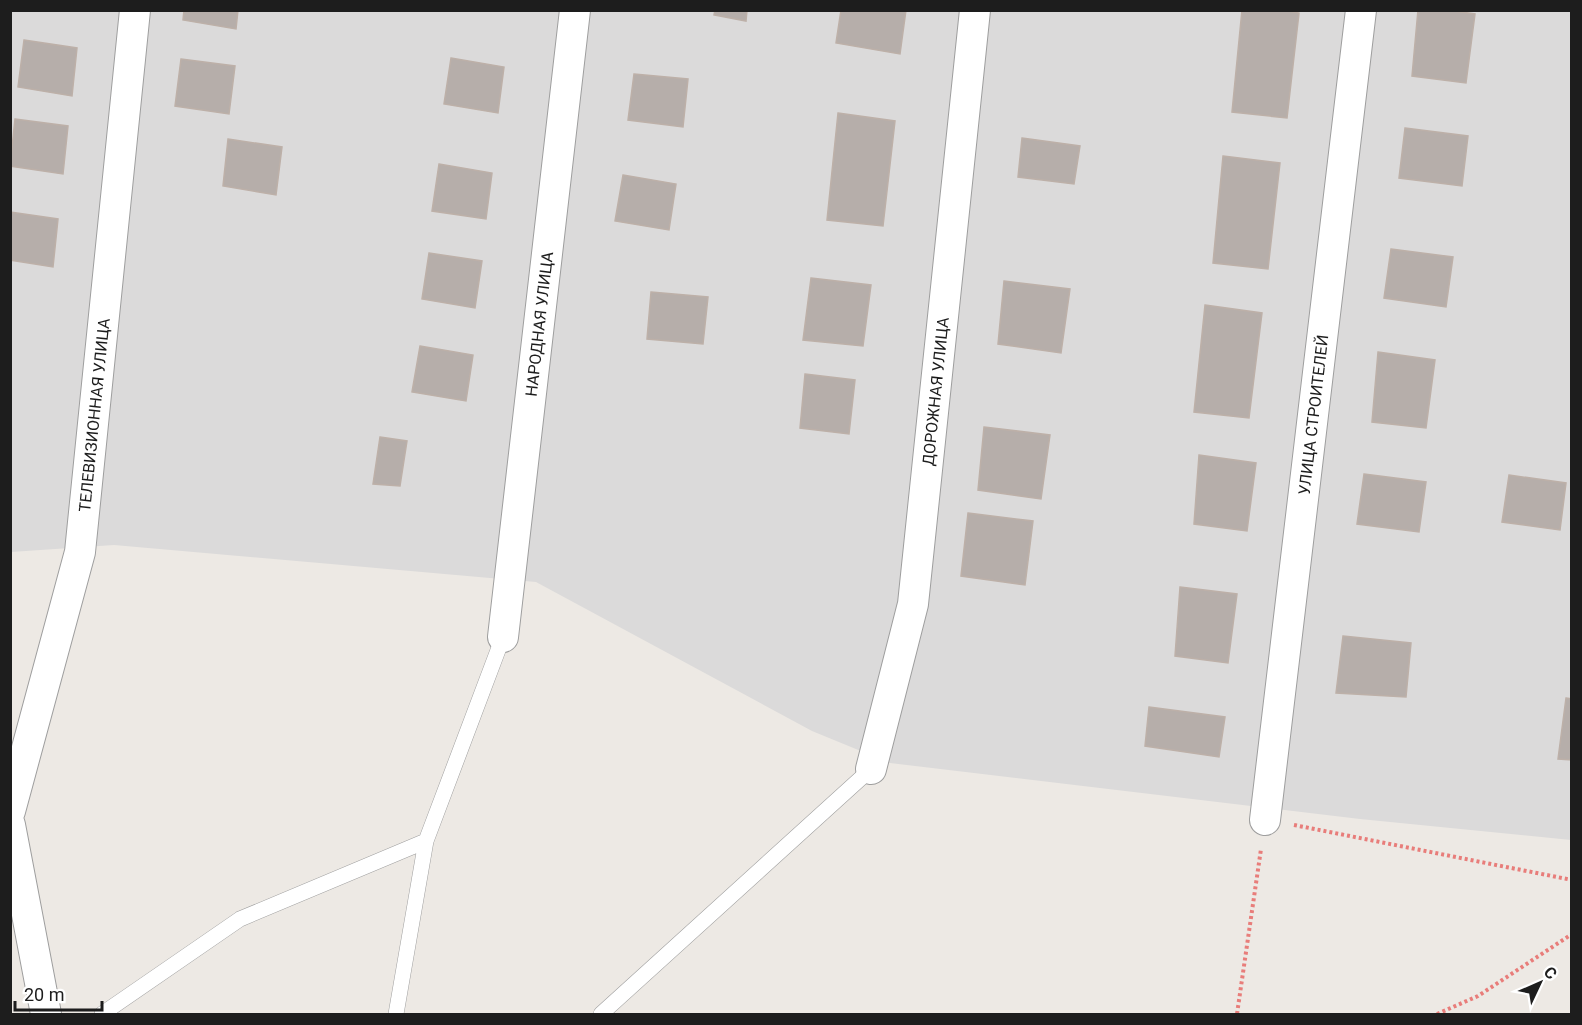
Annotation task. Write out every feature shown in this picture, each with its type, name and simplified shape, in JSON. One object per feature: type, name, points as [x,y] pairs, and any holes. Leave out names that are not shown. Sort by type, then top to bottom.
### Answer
[{"type":"street","name":"ТЕЛЕВИЗИОННАЯ УЛИЦА","points":[[10,811],[80,552],[135,10]]},
{"type":"street","name":"НАРОДНАЯ УЛИЦА","points":[[503,637],[574,10]]},
{"type":"street","name":"ДОРОЖНАЯ УЛИЦА","points":[[871,770],[913,604],[975,10]]},
{"type":"street","name":"УЛИЦА СТРОИТЕЛЕЙ","points":[[1265,820],[1361,10]]},
{"type":"street","points":[[10,825],[46,1014]]},
{"type":"lane","points":[[396,1014],[426,841],[503,637]]},
{"type":"lane","points":[[601,1014],[871,770]]},
{"type":"lane","points":[[102,1014],[240,919],[426,841]]},
{"type":"path","points":[[1236,1014],[1265,820],[1572,880]]},
{"type":"path","points":[[1437,1014],[1478,996],[1572,933]]},
{"type":"shaded area","points":[[11,11],[1571,11],[1571,840],[1360,819],[890,763],[812,731],[536,582],[114,545],[11,552]]},
{"type":"building","points":[[184,10],[238,10],[236,29],[183,20]]},
{"type":"building","points":[[715,10],[747,10],[746,21],[714,15]]},
{"type":"building","points":[[841,10],[906,10],[900,54],[836,43]]},
{"type":"building","points":[[1242,10],[1283,10],[1299,13],[1287,118],[1232,112]]},
{"type":"building","points":[[1418,10],[1447,10],[1475,14],[1466,83],[1412,76]]},
{"type":"building","points":[[24,40],[77,48],[72,96],[18,87]]},
{"type":"building","points":[[451,58],[504,67],[498,113],[444,104]]},
{"type":"building","points":[[181,59],[235,66],[229,114],[175,106]]},
{"type":"building","points":[[634,74],[688,79],[683,127],[628,120]]},
{"type":"building","points":[[838,113],[895,121],[883,226],[827,220]]},
{"type":"building","points":[[15,119],[68,126],[63,174],[10,166]]},
{"type":"building","points":[[1405,128],[1468,136],[1462,186],[1399,178]]},
{"type":"building","points":[[1022,138],[1080,146],[1074,184],[1018,177]]},
{"type":"building","points":[[228,139],[282,147],[276,195],[223,186]]},
{"type":"building","points":[[1223,156],[1280,163],[1268,269],[1213,263]]},
{"type":"building","points":[[439,164],[492,173],[486,219],[432,211]]},
{"type":"building","points":[[623,175],[676,184],[669,230],[615,221]]},
{"type":"building","points":[[10,212],[58,219],[53,267],[10,260]]},
{"type":"building","points":[[1391,249],[1453,257],[1446,307],[1384,298]]},
{"type":"building","points":[[429,253],[482,261],[475,308],[422,299]]},
{"type":"building","points":[[811,278],[871,285],[863,346],[803,340]]},
{"type":"building","points":[[1004,281],[1070,289],[1061,353],[998,344]]},
{"type":"building","points":[[651,292],[708,297],[703,344],[647,339]]},
{"type":"building","points":[[1205,305],[1262,313],[1249,418],[1194,412]]},
{"type":"building","points":[[420,346],[473,355],[466,401],[412,392]]},
{"type":"building","points":[[1378,352],[1435,360],[1426,428],[1372,422]]},
{"type":"building","points":[[805,374],[855,380],[849,434],[800,428]]},
{"type":"building","points":[[984,427],[1050,435],[1041,499],[978,490]]},
{"type":"building","points":[[380,437],[407,441],[400,486],[373,484]]},
{"type":"building","points":[[1199,455],[1256,463],[1247,531],[1194,524]]},
{"type":"building","points":[[1364,474],[1426,482],[1419,532],[1357,524]]},
{"type":"building","points":[[1509,475],[1566,483],[1560,530],[1502,522]]},
{"type":"building","points":[[968,513],[1033,521],[1025,585],[961,576]]},
{"type":"building","points":[[1180,587],[1237,594],[1228,663],[1175,656]]},
{"type":"building","points":[[1343,636],[1411,643],[1406,697],[1336,693]]},
{"type":"building","points":[[1566,698],[1572,699],[1572,760],[1558,759]]},
{"type":"building","points":[[1149,707],[1225,717],[1219,757],[1145,746]]}]
